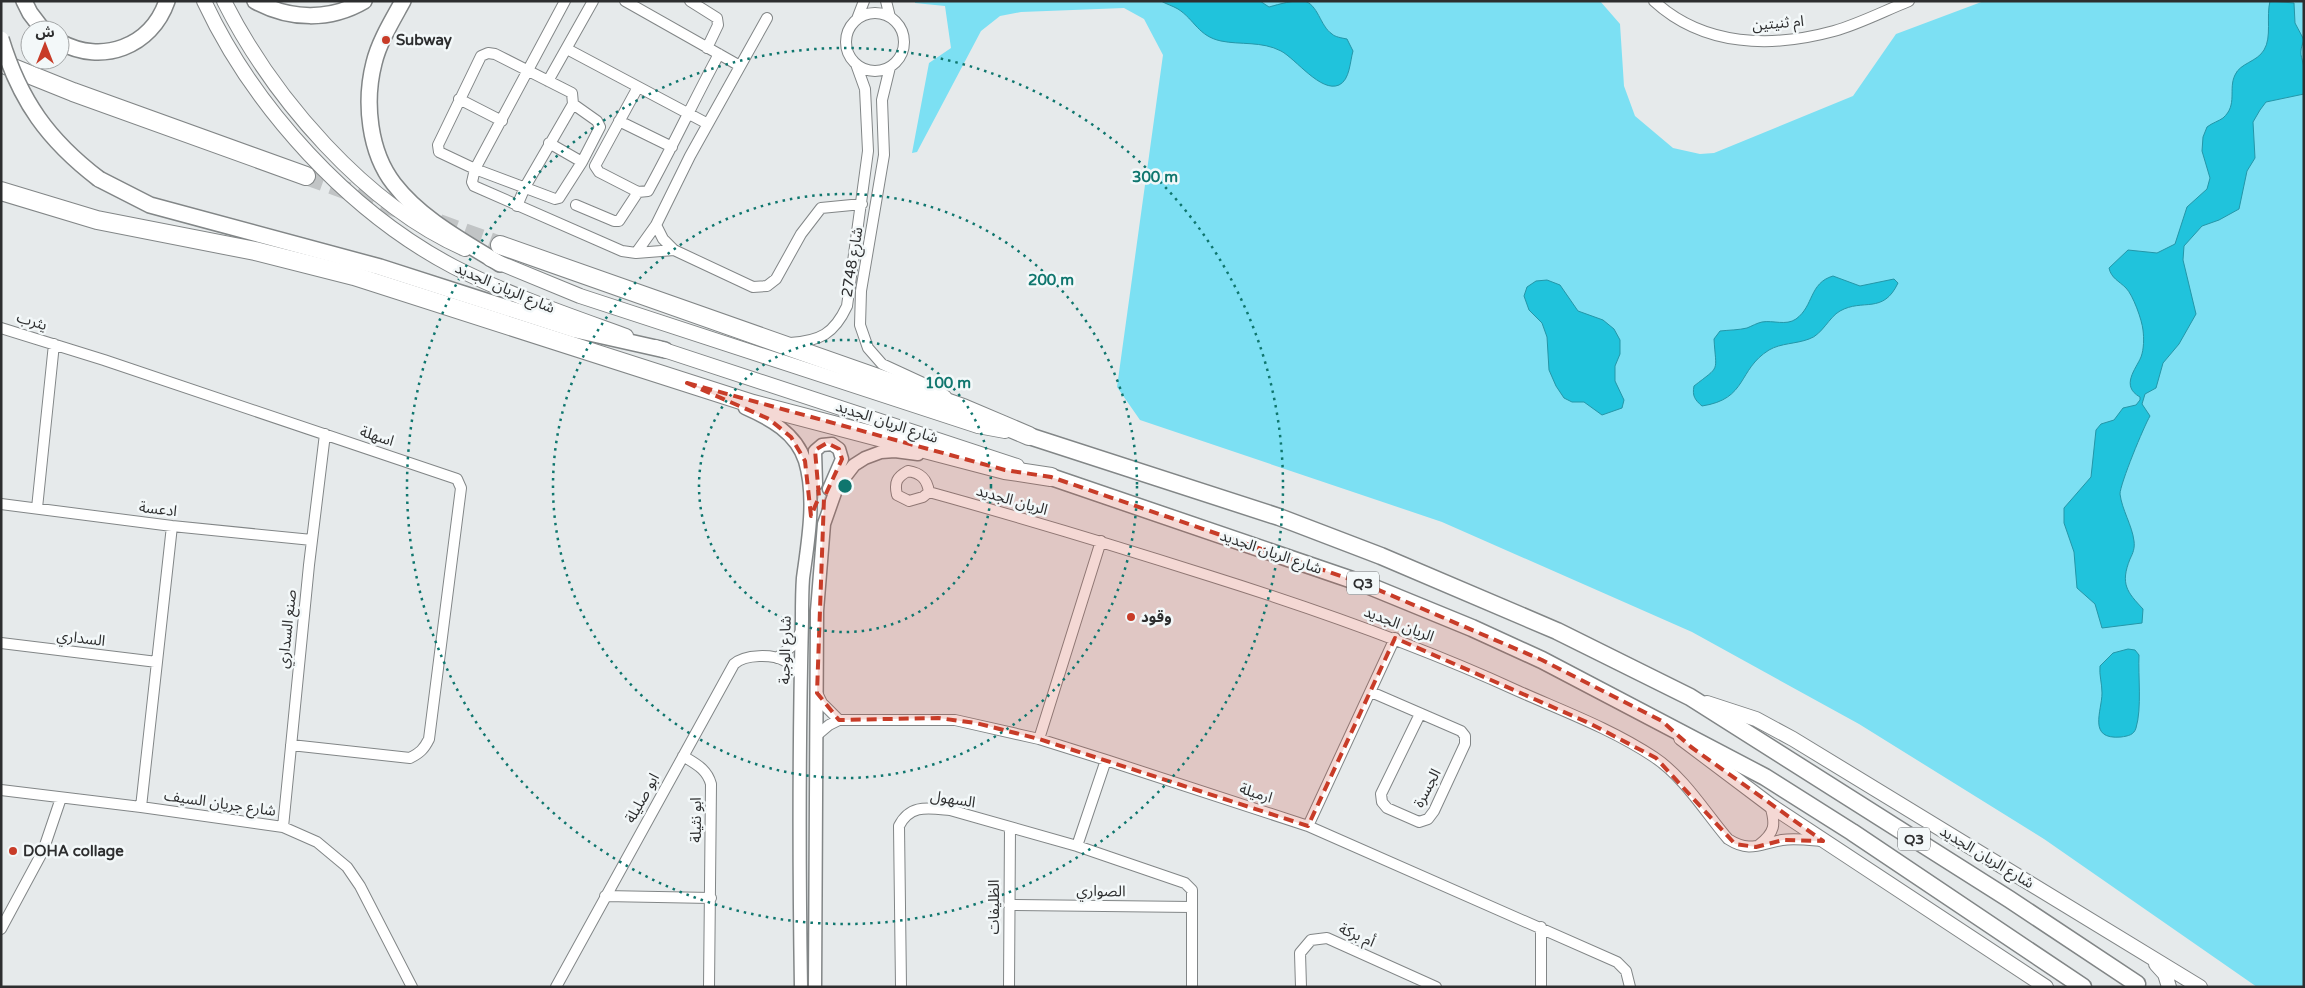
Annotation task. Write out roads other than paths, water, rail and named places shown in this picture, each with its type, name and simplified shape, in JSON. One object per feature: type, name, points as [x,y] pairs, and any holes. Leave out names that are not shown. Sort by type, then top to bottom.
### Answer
[{"type":"highway","points":[[1,63],[73,92],[306,176]]},
{"type":"highway","points":[[1,191],[97,220],[255,251],[354,276],[753,404],[1005,470],[1051,477]]},
{"type":"highway","points":[[500,245],[963,408],[1030,436]]},
{"type":"highway","name":"شارع الريان الجديد","points":[[1030,436],[1279,517],[1381,556],[1557,631],[1690,697],[2009,899],[2137,984]]},
{"type":"highway","name":"شارع الريان الجديد","points":[[1051,477],[1367,584],[1542,660],[1662,721],[1764,777],[1844,827],[2084,987]]},
{"type":"main road","points":[[24,1],[35,20]]},
{"type":"main road","points":[[70,46],[88,53],[116,50],[144,35],[160,16],[167,1]]},
{"type":"main road","name":"شارع الريان الجديد","points":[[204,1],[213,21],[254,87],[300,144],[336,181],[387,224],[453,266],[525,299],[665,350],[1051,477]]},
{"type":"main road","name":"شارع الريان الجديد","points":[[224,1],[274,85],[317,136],[349,167],[399,210],[446,240],[580,296],[770,360],[978,426],[1030,436]]},
{"type":"main road","points":[[255,1],[280,12],[312,16],[341,12],[364,1]]},
{"type":"main road","points":[[403,1],[381,44],[374,63],[370,83],[371,130],[380,161],[393,184],[416,208],[448,232],[500,264]]},
{"type":"main road","points":[[1,39],[10,66],[28,104],[46,130],[63,149],[99,179],[121,191],[159,207],[380,267],[576,330],[665,350]]},
{"type":"main road","name":"شارع الريان الجديد","points":[[1690,697],[1756,719],[1793,739],[2152,958],[2188,983],[2200,987]]},
{"type":"main road","name":"شارع الريان الجديد","points":[[1662,721],[1691,747],[1770,805],[2046,987]]},
{"type":"main road","points":[[2152,958],[2165,974],[2169,987]]},
{"type":"street","points":[[565,1],[475,169],[472,182],[477,189],[617,250],[636,253],[674,250]]},
{"type":"street","points":[[548,81],[593,1]]},
{"type":"street","points":[[626,1],[740,66]]},
{"type":"street","points":[[690,1],[717,18],[718,25],[707,48]]},
{"type":"street","points":[[857,19],[868,14],[879,13],[890,17],[899,25],[904,34],[905,44],[902,54],[890,67],[879,71],[866,70],[856,64],[848,52],[847,34],[857,19],[864,1]]},
{"type":"street","points":[[886,1],[890,17]]},
{"type":"street","name":"ام ثنيتين","points":[[1654,1],[1676,18],[1698,30],[1719,37],[1744,41],[1793,40],[1836,30],[1909,1]]},
{"type":"street","points":[[636,253],[656,225],[708,124],[767,18]]},
{"type":"street","points":[[567,49],[708,124]]},
{"type":"street","points":[[517,206],[525,187],[549,143],[573,104],[572,93],[495,54],[488,53],[481,56],[459,99],[438,149],[439,152],[475,169],[525,187],[552,199],[559,198],[582,162],[600,127],[597,121],[573,104]]},
{"type":"street","points":[[638,87],[595,166],[596,170],[638,192],[648,192],[672,147],[687,112],[719,54]]},
{"type":"street","name":"شارع 2748","points":[[779,343],[815,340],[832,330],[842,318],[847,306],[867,172],[868,131],[866,96],[856,64]]},
{"type":"street","name":"شارع 2748","points":[[890,67],[882,100],[885,138],[882,172],[861,291],[860,325],[863,337],[873,356],[882,364],[934,388],[963,408]]},
{"type":"street","points":[[459,99],[502,121]]},
{"type":"street","points":[[619,121],[672,147]]},
{"type":"street","points":[[549,143],[582,162]]},
{"type":"street","points":[[867,172],[870,165],[874,164],[879,165],[882,172]]},
{"type":"street","points":[[576,205],[618,221],[638,192]]},
{"type":"street","points":[[656,225],[663,239],[674,250],[753,287],[766,286],[776,279],[801,234],[821,208],[862,204]]},
{"type":"street","name":"يثرب","points":[[1,328],[54,344]]},
{"type":"street","points":[[37,508],[54,344]]},
{"type":"street","name":"اسهلة","points":[[54,344],[458,480],[461,488],[429,739],[425,747],[419,754],[410,758],[291,745]]},
{"type":"street","name":"شارع الوجبة","points":[[687,383],[711,396],[769,419],[791,437],[805,461],[811,516],[803,580],[799,889],[801,987]]},
{"type":"street","name":"صنع السداري","points":[[283,827],[312,540],[325,434]]},
{"type":"street","points":[[811,516],[815,503],[815,451],[822,444],[832,444],[839,449],[842,459],[827,496],[817,611],[815,987]]},
{"type":"street","points":[[824,524],[833,496],[842,478],[854,465],[865,458],[881,452],[895,451],[950,456]]},
{"type":"street","name":"الريان الجديد","points":[[929,492],[1101,542],[1301,605],[1395,638],[1460,664],[1620,737],[1656,758],[1683,782],[1728,839],[1744,847],[1756,848]]},
{"type":"street","name":"ادعسة","points":[[1,504],[172,526],[312,540]]},
{"type":"street","points":[[141,806],[172,526]]},
{"type":"street","points":[[1039,739],[1101,542]]},
{"type":"street","points":[[801,675],[786,662],[777,658],[792,646],[802,630]]},
{"type":"street","points":[[1308,826],[1395,638]]},
{"type":"street","name":"السداري","points":[[1,643],[157,662]]},
{"type":"street","name":"ابو صليلة","points":[[556,987],[734,664],[740,659],[747,658],[777,658]]},
{"type":"street","name":"الجسرة","points":[[1371,692],[1461,731],[1465,736],[1465,744],[1434,811],[1428,819],[1419,822],[1387,808],[1382,802],[1381,794],[1420,714]]},
{"type":"street","points":[[816,693],[822,703],[839,720],[816,736]]},
{"type":"street","name":"ارميلة","points":[[839,720],[955,720],[1039,739],[1308,826],[1617,962],[1626,971],[1630,987]]},
{"type":"street","name":"ابو نثيلة","points":[[683,756],[703,768],[709,776],[711,784],[709,987]]},
{"type":"street","points":[[1077,846],[1106,760]]},
{"type":"street","name":"شارع جريان السيف","points":[[1,790],[141,806],[283,827],[317,842],[347,867],[360,886],[412,987]]},
{"type":"street","points":[[1,929],[43,851],[61,798]]},
{"type":"street","points":[[1756,848],[1766,839],[1775,822],[1770,805]]},
{"type":"street","name":"السهول","points":[[901,987],[899,826],[904,816],[912,811],[933,808],[950,810],[1077,846],[1185,883],[1192,890],[1192,987]]},
{"type":"street","name":"الظليفات","points":[[1009,987],[1010,827]]},
{"type":"street","points":[[1756,848],[1783,840],[1823,841]]},
{"type":"street","points":[[605,896],[711,898]]},
{"type":"street","name":"الصواري","points":[[1009,905],[1192,907]]},
{"type":"street","points":[[1541,927],[1541,987]]},
{"type":"street","name":"أم بركة","points":[[1301,987],[1300,953],[1311,940],[1327,938],[1436,987]]},
{"type":"street","points":[[1410,975],[1410,987]]},
{"type":"tunnel","points":[[306,176],[398,209]]},
{"type":"tunnel","points":[[439,223],[500,245]]},
{"type":"place","name":"Subway","points":[[386,40]]},
{"type":"place","name":"وقود","points":[[1131,617]]},
{"type":"place","name":"DOHA collage","points":[[13,851]]}]
